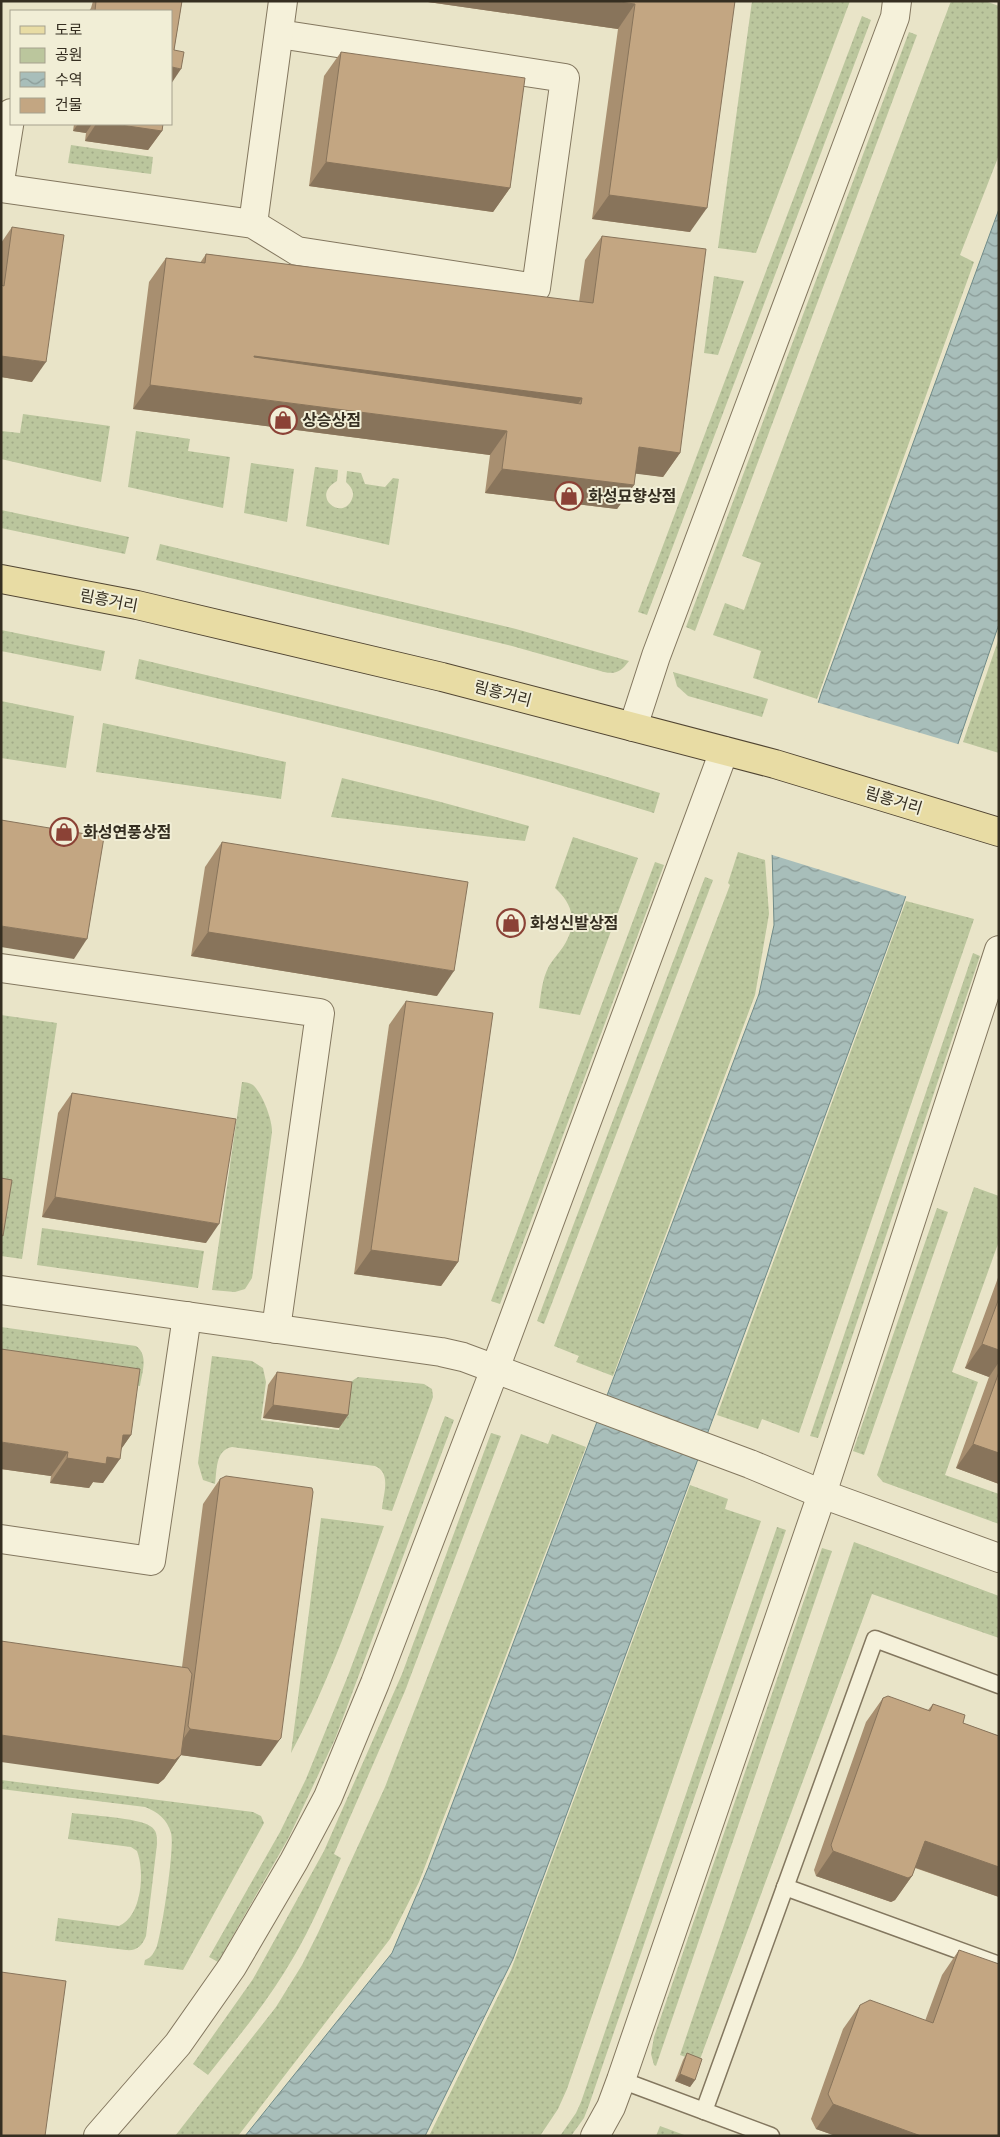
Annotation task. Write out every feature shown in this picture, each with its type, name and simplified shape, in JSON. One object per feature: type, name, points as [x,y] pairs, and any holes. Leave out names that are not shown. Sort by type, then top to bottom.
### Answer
[{"type":"main road","name":"림흥거리","points":[[1,580],[137,605],[442,676],[775,764],[996,831]]},
{"type":"street","points":[[253,224],[283,1]]},
{"type":"street","points":[[633,727],[656,656],[895,17],[897,1]]},
{"type":"street","points":[[1,188],[253,224],[297,250],[536,288],[565,78],[279,34]]},
{"type":"street","points":[[1,175],[10,119]]},
{"type":"street","points":[[98,2136],[178,2044],[232,1967],[294,1861],[328,1797],[375,1683],[495,1369],[724,751]]},
{"type":"street","points":[[595,2136],[611,2107],[621,2080],[822,1494],[999,950]]},
{"type":"street","points":[[1,968],[320,1013],[276,1329]]},
{"type":"street","points":[[1,1290],[441,1352],[463,1357],[750,1464],[822,1494],[999,1558]]},
{"type":"street","points":[[1,1539],[151,1561],[187,1316]]},
{"type":"lane","points":[[704,2111],[875,1639],[999,1685]]},
{"type":"lane","points":[[786,1887],[999,1964]]},
{"type":"lane","points":[[621,2080],[771,2136]]},
{"type":"green space","points":[[752,1],[850,1],[756,253],[718,248]]},
{"type":"green space","points":[[951,1],[985,1],[999,6],[999,155],[960,255],[974,262],[817,699],[753,678],[761,651],[713,635],[725,603],[744,610],[761,563],[742,556]]},
{"type":"green space","points":[[862,16],[871,20],[647,615],[638,612]]},
{"type":"green space","points":[[909,32],[917,35],[695,631],[686,627]]},
{"type":"green space","points":[[71,145],[153,157],[151,174],[68,163]]},
{"type":"green space","points":[[714,276],[744,281],[718,355],[704,353]]},
{"type":"green space","points":[[23,414],[110,426],[101,482],[1,459],[1,431],[20,433]]},
{"type":"green space","points":[[136,431],[190,439],[188,451],[230,457],[223,508],[128,487]]},
{"type":"green space","points":[[251,463],[294,469],[287,522],[244,513]]},
{"type":"green space","points":[[315,467],[338,470],[337,481],[329,487],[326,494],[327,500],[336,508],[348,505],[353,496],[352,490],[346,482],[347,471],[361,473],[365,484],[385,487],[393,478],[399,479],[389,545],[306,526]]},
{"type":"green space","points":[[1,510],[129,537],[125,554],[1,528]]},
{"type":"green space","points":[[160,544],[516,629],[629,661],[619,671],[612,673],[604,672],[512,646],[156,560]]},
{"type":"green space","points":[[1,630],[105,651],[101,671],[1,651]]},
{"type":"green space","points":[[999,638],[999,753],[963,742]]},
{"type":"green space","points":[[139,659],[466,738],[660,793],[654,813],[461,758],[135,679]]},
{"type":"green space","points":[[673,672],[768,699],[762,717],[688,696],[677,686]]},
{"type":"green space","points":[[1,701],[74,716],[66,768],[1,758]]},
{"type":"green space","points":[[103,723],[286,762],[281,799],[96,772]]},
{"type":"green space","points":[[342,778],[529,826],[525,841],[331,817]]},
{"type":"green space","points":[[573,837],[638,858],[580,1015],[539,1008],[542,987],[547,971],[568,939],[571,931],[572,916],[570,908],[555,888]]},
{"type":"green space","points":[[738,852],[765,860],[769,914],[755,995],[613,1376],[576,1362],[579,1356],[554,1346],[730,885],[728,883]]},
{"type":"green space","points":[[655,862],[664,865],[500,1304],[491,1301]]},
{"type":"green space","points":[[705,877],[713,880],[544,1324],[537,1321]]},
{"type":"green space","points":[[906,901],[974,919],[799,1433],[762,1419],[758,1429],[717,1415]]},
{"type":"green space","points":[[973,953],[980,956],[818,1438],[810,1436]]},
{"type":"green space","points":[[1,1015],[57,1023],[22,1259],[1,1256]]},
{"type":"green space","points":[[242,1082],[253,1085],[257,1089],[269,1114],[272,1127],[252,1278],[245,1289],[235,1292],[212,1290]]},
{"type":"green space","points":[[974,1187],[999,1196],[999,1241],[952,1372],[978,1382],[945,1475],[999,1494],[999,1524],[883,1482],[877,1475]]},
{"type":"green space","points":[[937,1208],[948,1212],[864,1455],[853,1451]]},
{"type":"green space","points":[[42,1228],[204,1251],[198,1288],[37,1265]]},
{"type":"green space","points":[[1,1327],[136,1346],[144,1359],[140,1386],[1,1367]]},
{"type":"green space","points":[[212,1356],[252,1361],[263,1368],[266,1382],[261,1420],[339,1430],[345,1393],[352,1381],[358,1377],[424,1384],[432,1389],[433,1397],[392,1511],[382,1509],[385,1479],[380,1469],[375,1466],[232,1447],[222,1452],[218,1462],[215,1484],[203,1480],[198,1463]]},
{"type":"green space","points":[[445,1416],[454,1420],[335,1739],[289,1837],[218,1962],[209,1957],[280,1832],[306,1779],[349,1673]]},
{"type":"green space","points":[[491,1433],[501,1436],[405,1691],[334,1854],[341,1858],[330,1883],[300,1946],[284,1974],[253,2018],[208,2075],[193,2064],[253,1979],[324,1851],[402,1674]]},
{"type":"green space","points":[[521,1434],[548,1444],[552,1434],[586,1447],[419,1882],[390,1939],[238,2136],[175,2136],[276,2007],[302,1965],[318,1933],[385,1787]]},
{"type":"green space","points":[[690,1485],[728,1499],[725,1509],[761,1521],[567,2089],[558,2109],[540,2136],[429,2136],[511,1970]]},
{"type":"green space","points":[[321,1518],[384,1526],[353,1613],[330,1670],[291,1753]]},
{"type":"green space","points":[[777,1527],[786,1530],[589,2105],[584,2118],[571,2136],[560,2136],[576,2113],[581,2102]]},
{"type":"green space","points":[[854,1542],[999,1596],[999,1638],[872,1594],[699,2062],[680,2055]]},
{"type":"green space","points":[[822,1548],[832,1551],[656,2066],[651,2054],[654,2037]]},
{"type":"green space","points":[[1,1780],[253,1812],[261,1816],[264,1823],[183,1970],[144,1965],[145,1960],[152,1955],[157,1946],[167,1889],[172,1841],[171,1833],[164,1820],[154,1811],[145,1807],[1,1789]]},
{"type":"green space","points":[[72,1813],[136,1821],[150,1826],[155,1831],[157,1844],[146,1936],[143,1943],[136,1949],[126,1950],[55,1941],[58,1918],[119,1926],[127,1921],[133,1913],[140,1893],[141,1870],[137,1851],[131,1847],[68,1839]]},
{"type":"green space","points":[[660,2126],[687,2136],[656,2136]]},
{"type":"water","points":[[999,209],[999,624],[900,913],[513,1959],[425,2136],[245,2136],[392,1953],[428,1868],[759,994],[774,925],[772,849],[821,694]]},
{"type":"pier","points":[[816,702],[961,745],[908,897],[769,854],[769,848]]},
{"type":"building","points":[[96,1],[182,1],[174,50],[184,52],[181,69],[172,67],[172,10],[95,10]]},
{"type":"building","points":[[612,1],[735,1],[707,208],[609,195],[635,4]]},
{"type":"building","points":[[341,52],[525,78],[510,188],[326,162]]},
{"type":"building","points":[[121,125],[163,125],[162,131]]},
{"type":"building","points":[[12,227],[64,235],[46,362],[1,356],[1,285],[4,286]]},
{"type":"building","points":[[602,236],[706,249],[680,453],[639,447],[634,485],[502,469],[507,431],[150,385],[166,258],[205,263],[206,254],[593,303]],"holes":[[[254,356],[582,398],[581,404]]]},
{"type":"building","points":[[1,820],[104,837],[87,939],[1,926]]},
{"type":"building","points":[[222,842],[468,882],[454,971],[208,932]]},
{"type":"building","points":[[406,1001],[493,1013],[458,1262],[371,1250]]},
{"type":"building","points":[[72,1093],[236,1119],[219,1224],[55,1197]]},
{"type":"building","points":[[1,1178],[12,1180],[3,1236],[1,1235]]},
{"type":"building","points":[[999,1298],[999,1350],[982,1344]]},
{"type":"building","points":[[1,1349],[140,1369],[131,1435],[123,1435],[120,1459],[107,1457],[106,1464],[67,1458],[68,1452],[1,1442]]},
{"type":"building","points":[[277,1372],[352,1382],[348,1415],[273,1405]]},
{"type":"building","points":[[999,1372],[999,1453],[973,1444]]},
{"type":"building","points":[[226,1476],[312,1488],[313,1492],[281,1738],[278,1741],[190,1729],[188,1726],[220,1479]]},
{"type":"building","points":[[1,1641],[188,1668],[192,1674],[181,1755],[175,1760],[1,1735]]},
{"type":"building","points":[[888,1696],[930,1711],[933,1704],[965,1715],[963,1723],[999,1736],[999,1867],[925,1841],[912,1876],[908,1878],[833,1851],[831,1845],[883,1698]]},
{"type":"building","points":[[959,1950],[999,1964],[999,2136],[921,2136],[833,2104],[828,2094],[860,2005],[870,2000],[933,2023]]},
{"type":"building","points":[[1,1972],[66,1981],[45,2136],[1,2136]]},
{"type":"building","points":[[687,2053],[702,2059],[695,2080],[680,2074]]},
{"type":"place","name":"상승상점","points":[[283,420]]},
{"type":"place","name":"화성묘향상점","points":[[569,496]]},
{"type":"place","name":"화성연풍상점","points":[[64,832]]},
{"type":"place","name":"화성신발상점","points":[[511,923]]}]
